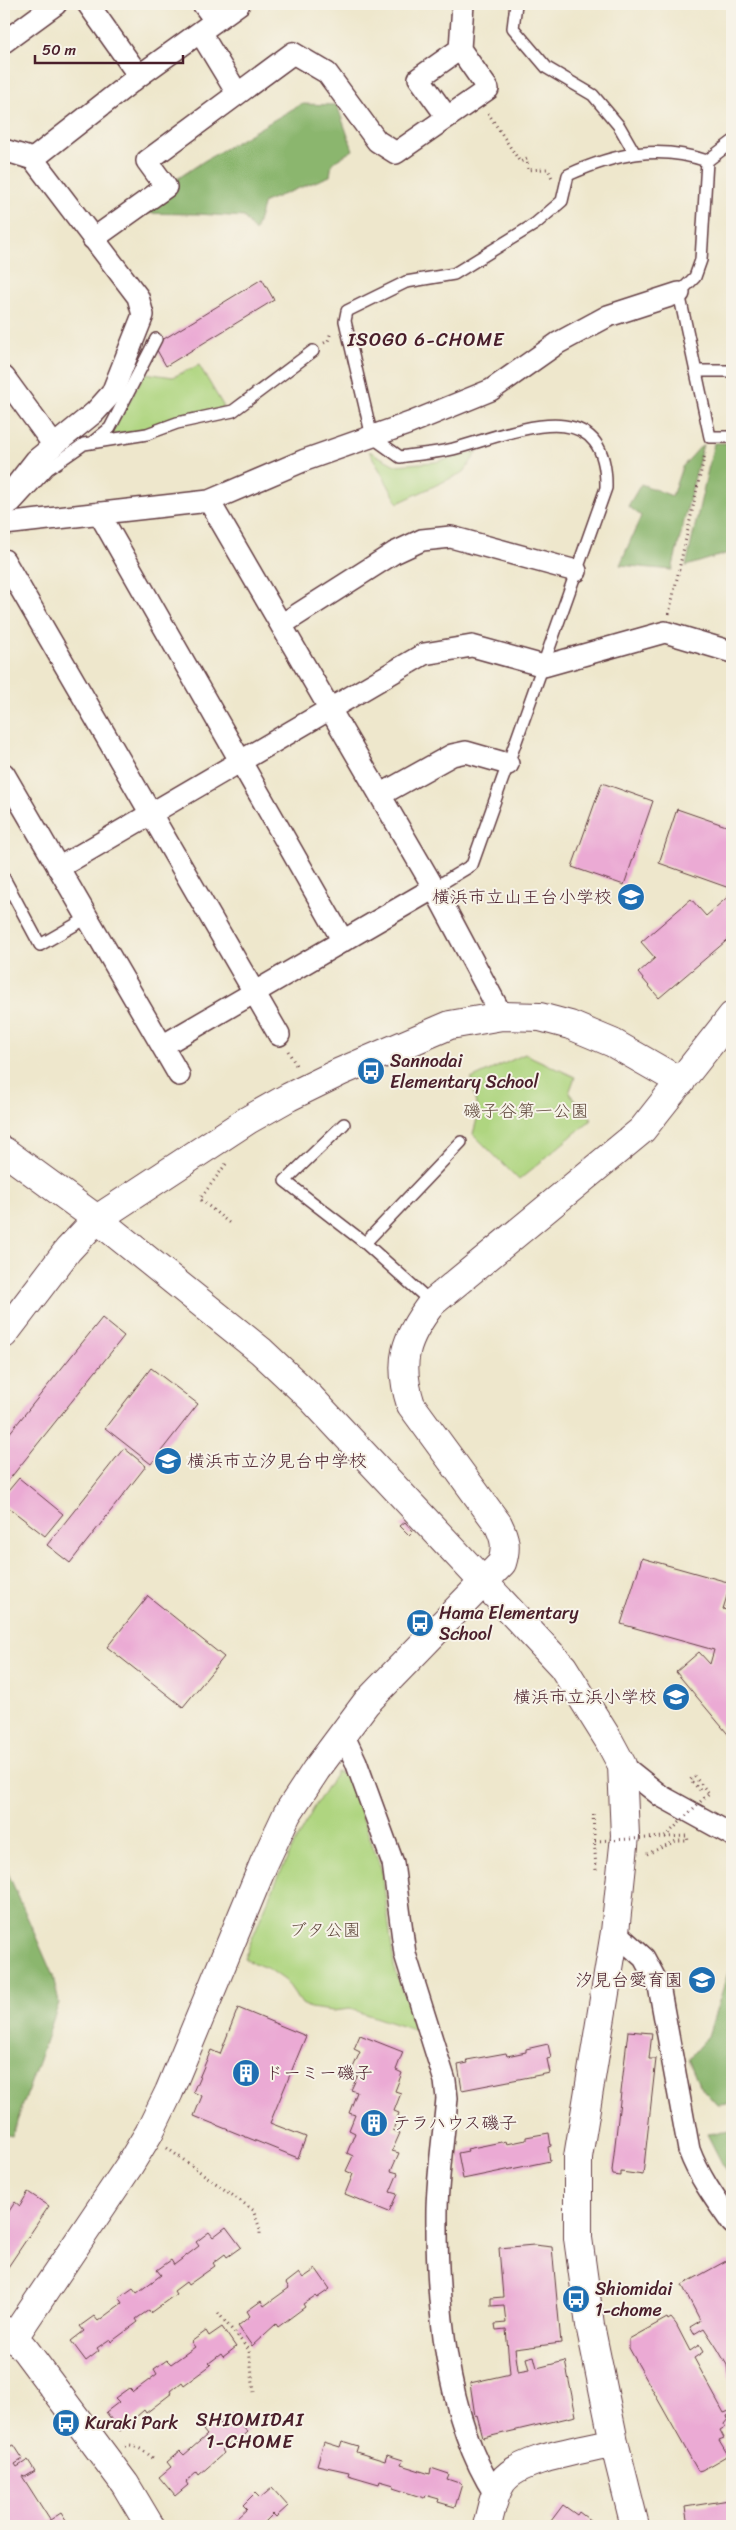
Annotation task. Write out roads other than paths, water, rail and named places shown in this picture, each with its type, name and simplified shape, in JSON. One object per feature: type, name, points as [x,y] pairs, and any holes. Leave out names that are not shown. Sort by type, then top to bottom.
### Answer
[{"type":"street","points":[[4,42],[56,4]]},
{"type":"street","points":[[88,4],[139,76]]},
{"type":"street","points":[[32,159],[139,76],[206,19],[239,4]]},
{"type":"street","points":[[93,239],[166,187],[147,160],[293,53],[327,73],[377,141],[396,153],[488,88],[460,49],[463,4]]},
{"type":"street","points":[[206,19],[237,93]]},
{"type":"street","points":[[447,117],[419,78],[460,49]]},
{"type":"street","points":[[4,150],[32,159],[138,297],[143,315],[112,393],[95,412],[36,460],[4,501]]},
{"type":"street","points":[[4,524],[209,501],[305,460],[372,437],[491,390],[551,347],[608,316],[679,293]]},
{"type":"street","points":[[4,377],[54,444]]},
{"type":"street","points":[[209,501],[434,888],[502,1016]]},
{"type":"street","points":[[99,513],[343,941]]},
{"type":"street","points":[[281,625],[394,553],[422,540],[451,537],[576,571]]},
{"type":"street","points":[[4,560],[279,1035]]},
{"type":"street","points":[[58,868],[424,654],[472,646],[544,666],[665,632],[732,652]]},
{"type":"street","points":[[380,795],[452,755],[466,752],[508,764]]},
{"type":"street","points":[[4,774],[179,1075]]},
{"type":"street","points":[[162,1046],[253,991],[434,888]]},
{"type":"street","points":[[4,1334],[68,1250],[97,1219],[248,1120],[289,1097],[340,1072],[450,1026],[502,1016],[540,1017],[570,1025],[613,1043],[681,1082]]},
{"type":"street","points":[[150,2526],[125,2484],[9,2333],[129,2166],[149,2133],[264,1863],[287,1814],[342,1732],[366,1703],[502,1563],[506,1550],[504,1536],[498,1524],[426,1429],[411,1405],[404,1386],[403,1364],[406,1344],[416,1324],[432,1303],[642,1130],[732,1016]]},
{"type":"street","points":[[4,1151],[97,1219],[260,1351],[311,1398],[562,1667],[608,1739],[622,1765],[661,1796],[732,1835]]},
{"type":"street","points":[[342,1732],[356,1762],[393,1863],[405,1954],[446,2081],[447,2098],[438,2207],[439,2272],[445,2340],[453,2390],[464,2431],[482,2473],[495,2494]]},
{"type":"street","points":[[622,1765],[625,1836],[615,1932],[578,2157],[578,2238],[590,2325],[614,2442],[635,2526]]},
{"type":"street","points":[[615,1932],[644,1958],[659,1986],[689,2150],[696,2170],[732,2223]]},
{"type":"street","points":[[487,2526],[495,2494],[514,2471],[529,2464],[614,2442]]},
{"type":"lane","points":[[516,4],[513,28],[547,68],[593,95],[619,126],[634,152]]},
{"type":"lane","points":[[732,142],[707,161],[701,260],[695,277],[679,293],[710,437],[732,437]]},
{"type":"lane","points":[[434,888],[472,865],[606,488],[606,469],[601,450],[588,434],[563,424],[537,426],[452,450],[400,457],[372,437],[345,321],[347,311],[406,282],[454,274],[535,224],[562,201],[568,175],[614,157],[634,152],[686,154],[707,161]]},
{"type":"lane","points":[[92,442],[110,428],[156,339]]},
{"type":"lane","points":[[4,513],[15,505],[48,469],[84,444],[147,434],[177,423],[233,411],[313,351]]},
{"type":"lane","points":[[696,371],[732,371]]},
{"type":"lane","points":[[4,878],[40,945],[87,918]]},
{"type":"lane","points":[[344,1124],[285,1181],[365,1243],[432,1303]]},
{"type":"lane","points":[[365,1243],[461,1142]]},
{"type":"place","name":"横浜市立山王台小学校","points":[[631,897]]},
{"type":"place","name":"Sannodai Elementary School","points":[[371,1071]]},
{"type":"place","name":"横浜市立汐見台中学校","points":[[168,1461]]},
{"type":"place","name":"Hama Elementary School","points":[[420,1623]]},
{"type":"place","name":"横浜市立浜小学校","points":[[676,1697]]},
{"type":"place","name":"汐見台愛育園","points":[[702,1980]]},
{"type":"place","name":"ドーミー磯子","points":[[246,2073]]},
{"type":"place","name":"テラハウス磯子","points":[[374,2123]]},
{"type":"place","name":"Shiomidai 1-chome","points":[[576,2299]]},
{"type":"place","name":"Kuraki Park","points":[[66,2423]]},
{"type":"district","name":"ISOGO 6-CHOME","points":[[426,339]]},
{"type":"district","name":"SHIOMIDAI 1-CHOME","points":[[250,2430]]},
{"type":"park label","name":"磯子谷第一公園","points":[[526,1111]]},
{"type":"park label","name":"ブタ公園","points":[[325,1930]]}]
